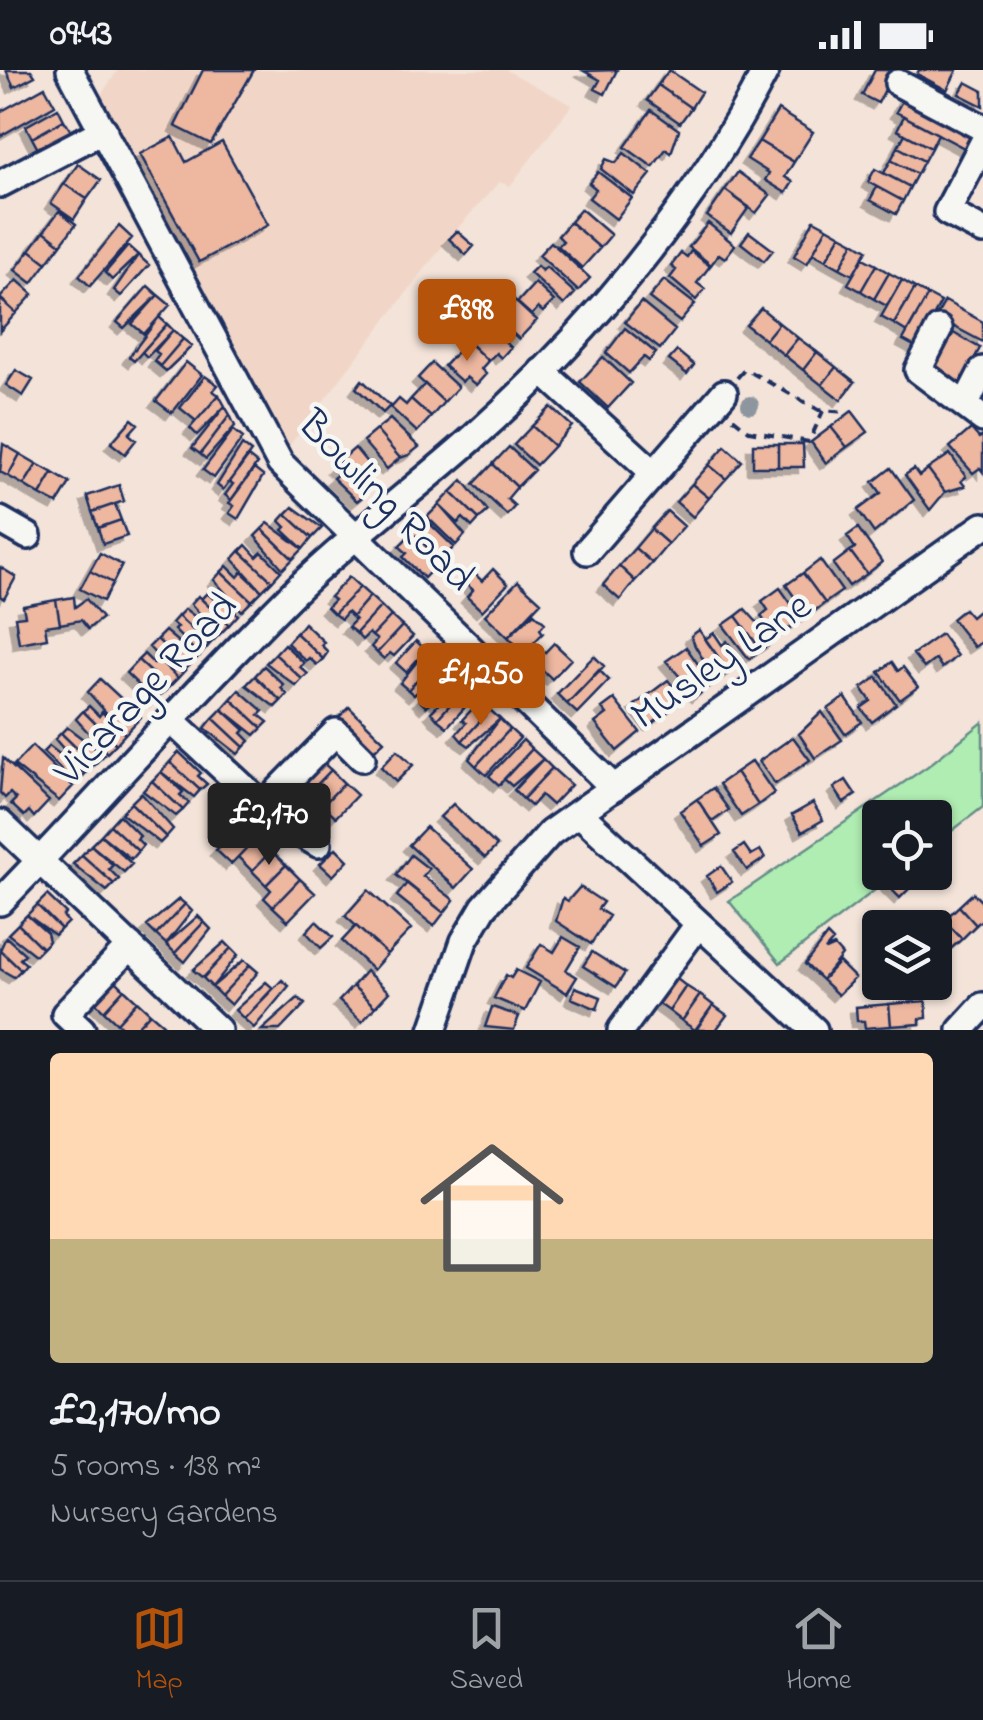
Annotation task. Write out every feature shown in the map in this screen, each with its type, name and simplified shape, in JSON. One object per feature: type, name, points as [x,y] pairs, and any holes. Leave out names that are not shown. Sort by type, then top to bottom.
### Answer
[{"type":"street","name":"Bowling Road","points":[[70,70],[280,463],[614,788]]},
{"type":"street","name":"Vicarage Road","points":[[0,902],[298,588],[479,433],[542,371],[626,278],[666,225],[725,142],[766,70]]},
{"type":"street","points":[[898,83],[983,128]]},
{"type":"street","points":[[0,184],[104,130]]},
{"type":"street","points":[[983,143],[947,212],[983,231]]},
{"type":"street","points":[[939,329],[918,370],[974,412],[983,370]]},
{"type":"street","points":[[542,371],[654,473]]},
{"type":"street","points":[[586,551],[720,398]]},
{"type":"street","points":[[0,520],[28,536]]},
{"type":"street","name":"Musley Lane","points":[[434,1030],[464,941],[484,907],[550,834],[983,526]]},
{"type":"street","points":[[172,721],[263,806],[318,844]]},
{"type":"street","points":[[263,806],[336,732],[362,758]]},
{"type":"street","points":[[579,813],[814,1030]]},
{"type":"street","points":[[0,823],[218,1030]]},
{"type":"street","points":[[621,1030],[697,926]]},
{"type":"street","points":[[82,1030],[65,1014],[130,946]]},
{"type":"street","points":[[961,1030],[983,1006]]},
{"type":"path","points":[[823,411],[808,442],[750,431],[720,398],[746,369],[823,411],[847,412]]},
{"type":"shaded area","points":[[118,70],[506,70],[572,105],[510,186],[499,182],[448,239],[289,446],[101,95]]},
{"type":"green space","points":[[983,722],[983,807],[952,831],[952,800],[878,800]]},
{"type":"green space","points":[[862,811],[862,890],[875,890],[780,963],[729,901]]},
{"type":"building","points":[[6,70],[31,70],[35,76],[14,87]]},
{"type":"building","points":[[203,70],[254,70],[211,144],[175,126]]},
{"type":"building","points":[[617,70],[605,94],[595,89],[600,80],[584,71]]},
{"type":"building","points":[[669,70],[701,92],[691,108],[658,85]]},
{"type":"building","points":[[875,70],[895,70],[878,103],[862,95]]},
{"type":"building","points":[[919,70],[957,70],[947,90],[917,74]]},
{"type":"building","points":[[966,82],[983,91],[983,106],[959,94]]},
{"type":"building","points":[[658,85],[691,108],[680,123],[647,100]]},
{"type":"building","points":[[45,87],[55,105],[0,136],[0,112]]},
{"type":"building","points":[[904,97],[978,136],[970,151],[896,112]]},
{"type":"building","points":[[58,108],[64,120],[32,138],[26,126]]},
{"type":"building","points":[[651,110],[679,130],[671,153],[666,149],[653,167],[625,147]]},
{"type":"building","points":[[778,110],[813,132],[794,162],[759,141]]},
{"type":"building","points":[[904,116],[938,134],[931,148],[897,130]]},
{"type":"building","points":[[64,120],[71,131],[38,149],[32,138]]},
{"type":"building","points":[[905,134],[931,148],[924,161],[898,147]]},
{"type":"building","points":[[173,137],[186,162],[222,142],[268,225],[199,262],[140,154]]},
{"type":"building","points":[[759,141],[794,162],[785,177],[793,182],[786,193],[765,180],[769,173],[747,159]]},
{"type":"building","points":[[898,147],[924,161],[917,174],[891,160]]},
{"type":"building","points":[[624,153],[651,174],[634,195],[601,169],[606,159],[616,163]]},
{"type":"building","points":[[891,160],[917,174],[910,187],[884,173]]},
{"type":"building","points":[[78,164],[101,180],[87,199],[64,184]]},
{"type":"building","points":[[875,169],[910,187],[903,201],[868,182]]},
{"type":"building","points":[[598,172],[632,198],[616,219],[589,198],[596,189],[589,183]]},
{"type":"building","points":[[738,172],[770,195],[756,213],[725,190]]},
{"type":"building","points":[[64,184],[87,199],[74,219],[51,203]]},
{"type":"building","points":[[877,187],[903,201],[896,214],[870,200]]},
{"type":"building","points":[[725,190],[749,207],[731,233],[707,216]]},
{"type":"building","points":[[581,209],[611,235],[600,248],[570,222]]},
{"type":"building","points":[[59,211],[76,224],[61,244],[44,231]]},
{"type":"building","points":[[814,220],[827,227],[807,264],[794,256]]},
{"type":"building","points":[[570,222],[600,248],[582,268],[558,246],[563,241],[558,236]]},
{"type":"building","points":[[708,223],[735,245],[725,258],[719,254],[711,265],[689,247]]},
{"type":"building","points":[[119,226],[132,238],[90,286],[79,276]]},
{"type":"building","points":[[827,227],[841,235],[826,260],[813,253]]},
{"type":"building","points":[[44,231],[61,244],[47,263],[30,250]]},
{"type":"building","points":[[457,231],[474,246],[466,255],[449,239]]},
{"type":"building","points":[[749,232],[773,250],[764,261],[741,243]]},
{"type":"building","points":[[841,235],[854,242],[840,268],[826,260]]},
{"type":"building","points":[[551,242],[590,278],[578,291],[539,255]]},
{"type":"building","points":[[854,242],[867,250],[853,275],[840,268]]},
{"type":"building","points":[[128,246],[138,255],[112,280],[105,273]]},
{"type":"building","points":[[30,250],[47,263],[32,283],[15,270]]},
{"type":"building","points":[[691,251],[710,266],[697,283],[705,289],[696,300],[670,278],[676,270],[671,266],[681,253],[687,257]]},
{"type":"building","points":[[138,255],[149,265],[121,296],[114,290]]},
{"type":"building","points":[[863,258],[876,265],[861,291],[848,284]]},
{"type":"building","points":[[876,265],[889,273],[874,299],[861,291]]},
{"type":"building","points":[[537,266],[542,271],[546,267],[575,293],[564,305],[530,273]]},
{"type":"building","points":[[889,273],[902,280],[887,306],[874,299]]},
{"type":"building","points":[[17,280],[33,294],[16,313],[0,298]]},
{"type":"building","points":[[664,280],[695,304],[680,322],[649,298]]},
{"type":"building","points":[[902,280],[915,288],[894,324],[881,317]]},
{"type":"building","points":[[535,283],[554,301],[543,312],[538,308],[531,316],[517,303]]},
{"type":"building","points":[[148,286],[158,295],[124,328],[117,322]]},
{"type":"building","points":[[915,288],[928,295],[907,332],[894,324]]},
{"type":"building","points":[[478,289],[494,304],[483,316],[467,301]]},
{"type":"building","points":[[158,295],[170,305],[144,334],[132,324]]},
{"type":"building","points":[[928,295],[941,302],[916,347],[903,340]]},
{"type":"building","points":[[510,296],[537,320],[519,339],[492,315]]},
{"type":"building","points":[[0,299],[16,313],[0,331]]},
{"type":"building","points":[[945,301],[983,322],[983,342],[936,317]]},
{"type":"building","points":[[641,302],[675,330],[660,349],[625,322]]},
{"type":"building","points":[[761,308],[779,323],[765,340],[746,325]]},
{"type":"building","points":[[159,317],[167,324],[134,361],[129,357]]},
{"type":"building","points":[[484,322],[511,347],[501,358],[496,353],[488,361],[467,341]]},
{"type":"building","points":[[779,323],[798,338],[784,355],[765,340]]},
{"type":"building","points":[[167,324],[173,330],[147,357],[142,352]]},
{"type":"building","points":[[625,328],[656,353],[649,361],[644,357],[629,373],[606,353]]},
{"type":"building","points":[[173,330],[183,339],[160,366],[154,361],[159,354],[155,351]]},
{"type":"building","points":[[948,330],[980,348],[959,387],[927,369]]},
{"type":"building","points":[[798,338],[817,352],[803,370],[784,355]]},
{"type":"building","points":[[183,339],[192,346],[166,371],[160,366]]},
{"type":"building","points":[[467,341],[488,361],[481,369],[486,374],[476,385],[466,377],[462,382],[444,366]]},
{"type":"building","points":[[677,351],[694,365],[687,374],[669,360]]},
{"type":"building","points":[[817,352],[836,367],[822,385],[803,370]]},
{"type":"building","points":[[603,357],[631,383],[608,408],[580,382]]},
{"type":"building","points":[[186,362],[202,375],[172,413],[156,401]]},
{"type":"building","points":[[432,363],[458,387],[444,402],[418,378]]},
{"type":"building","points":[[836,367],[855,382],[841,400],[822,385]]},
{"type":"building","points":[[16,370],[33,380],[23,396],[6,385]]},
{"type":"building","points":[[205,376],[218,385],[213,391],[219,395],[196,421],[180,408]]},
{"type":"building","points":[[362,380],[390,406],[383,413],[356,388]]},
{"type":"building","points":[[425,384],[444,402],[431,417],[411,399]]},
{"type":"building","points":[[219,395],[225,406],[197,435],[190,428]]},
{"type":"building","points":[[399,399],[406,405],[411,399],[431,417],[417,432],[391,408]]},
{"type":"building","points":[[225,406],[230,415],[200,454],[192,448]]},
{"type":"building","points":[[551,407],[572,426],[554,446],[532,426]]},
{"type":"building","points":[[852,411],[868,432],[847,447],[831,427]]},
{"type":"building","points":[[230,415],[235,426],[206,459],[200,454]]},
{"type":"building","points":[[132,419],[138,424],[129,434],[136,440],[125,454],[111,443]]},
{"type":"building","points":[[390,419],[419,447],[409,455],[400,458],[376,430]]},
{"type":"building","points":[[532,426],[554,446],[536,465],[514,445]]},
{"type":"building","points":[[831,427],[847,447],[826,463],[811,442]]},
{"type":"building","points":[[971,429],[979,438],[983,436],[983,472],[980,468],[973,473],[950,447]]},
{"type":"building","points":[[233,430],[243,438],[214,478],[203,470]]},
{"type":"building","points":[[376,430],[400,458],[387,469],[363,441]]},
{"type":"building","points":[[3,444],[20,454],[8,476],[0,472]]},
{"type":"building","points":[[753,444],[778,444],[778,467],[753,467]]},
{"type":"building","points":[[778,444],[803,444],[804,467],[778,467]]},
{"type":"building","points":[[242,445],[251,452],[223,490],[217,485]]},
{"type":"building","points":[[725,446],[742,461],[726,479],[709,465]]},
{"type":"building","points":[[509,447],[534,470],[517,487],[493,464]]},
{"type":"building","points":[[355,448],[373,470],[360,482],[368,492],[357,501],[333,478],[339,473],[333,467]]},
{"type":"building","points":[[20,454],[37,464],[24,485],[8,476]]},
{"type":"building","points":[[950,454],[966,477],[961,481],[965,486],[945,492],[928,469]]},
{"type":"building","points":[[248,457],[257,464],[231,500],[225,495],[233,484],[230,482]]},
{"type":"building","points":[[37,464],[53,473],[40,495],[24,485]]},
{"type":"building","points":[[493,464],[517,487],[507,499],[515,506],[507,515],[474,484]]},
{"type":"building","points":[[709,465],[726,479],[709,498],[692,484]]},
{"type":"building","points":[[891,468],[914,500],[874,533],[858,510],[881,493],[873,482]]},
{"type":"building","points":[[254,469],[263,476],[238,519],[229,513],[234,506],[229,503]]},
{"type":"building","points":[[914,469],[919,476],[928,469],[945,492],[930,510],[905,475]]},
{"type":"building","points":[[53,473],[70,483],[57,504],[40,495]]},
{"type":"building","points":[[463,480],[488,511],[479,519],[451,492]]},
{"type":"building","points":[[692,484],[709,498],[693,517],[676,502]]},
{"type":"building","points":[[119,485],[124,501],[92,512],[87,496]]},
{"type":"building","points":[[451,492],[479,519],[472,527],[463,518],[458,523],[439,505]]},
{"type":"building","points":[[115,504],[121,520],[98,528],[92,512]]},
{"type":"building","points":[[439,505],[465,535],[456,545],[427,517]]},
{"type":"building","points":[[293,507],[322,528],[312,538],[286,514]]},
{"type":"building","points":[[667,511],[684,526],[668,544],[651,529]]},
{"type":"building","points":[[286,514],[312,538],[303,549],[283,530],[286,527],[280,521]]},
{"type":"building","points":[[425,519],[454,547],[441,560],[412,533]]},
{"type":"building","points":[[121,520],[127,536],[103,544],[98,528]]},
{"type":"building","points":[[268,523],[303,549],[293,559],[262,529]]},
{"type":"building","points":[[858,528],[882,562],[867,574],[850,551],[855,548],[847,536]]},
{"type":"building","points":[[262,529],[293,559],[283,569],[255,536]]},
{"type":"building","points":[[651,529],[668,544],[652,563],[635,548]]},
{"type":"building","points":[[412,533],[441,560],[424,578],[403,557],[407,553],[399,546]]},
{"type":"building","points":[[246,545],[257,557],[262,552],[281,571],[272,581],[240,551]]},
{"type":"building","points":[[635,548],[652,563],[635,581],[619,566]]},
{"type":"building","points":[[240,551],[272,581],[262,591],[233,559]]},
{"type":"building","points":[[850,551],[867,574],[849,586],[833,564]]},
{"type":"building","points":[[100,553],[122,565],[113,583],[90,571]]},
{"type":"building","points":[[820,560],[842,591],[825,603],[803,573]]},
{"type":"building","points":[[227,566],[238,577],[242,572],[262,591],[252,601],[221,572]]},
{"type":"building","points":[[619,566],[635,581],[620,600],[603,585]]},
{"type":"building","points":[[0,567],[16,577],[4,599],[0,596]]},
{"type":"building","points":[[493,569],[508,584],[482,611],[467,597],[473,590],[465,583],[474,573],[482,581]]},
{"type":"building","points":[[90,571],[113,583],[103,601],[80,589]]},
{"type":"building","points":[[221,572],[252,601],[242,611],[214,580]]},
{"type":"building","points":[[803,573],[825,603],[808,616],[786,585]]},
{"type":"building","points":[[349,577],[360,587],[334,614],[327,607],[334,600],[330,597]]},
{"type":"building","points":[[518,581],[541,602],[508,637],[485,615]]},
{"type":"building","points":[[360,587],[370,596],[352,617],[347,612],[341,619],[334,614]]},
{"type":"building","points":[[780,588],[802,619],[776,638],[761,616],[768,610],[762,601]]},
{"type":"building","points":[[207,593],[215,600],[219,596],[238,615],[229,625],[201,599]]},
{"type":"building","points":[[198,596],[229,625],[219,635],[191,604]]},
{"type":"building","points":[[370,596],[381,606],[356,633],[348,627]]},
{"type":"building","points":[[74,597],[75,607],[86,599],[102,618],[88,629],[81,620],[60,624],[56,600]]},
{"type":"building","points":[[56,600],[60,624],[45,626],[47,638],[19,643],[15,617],[25,616],[23,606]]},
{"type":"building","points":[[381,606],[391,616],[372,636],[369,633],[362,640],[356,633]]},
{"type":"building","points":[[983,607],[983,641],[974,647],[952,619],[964,609],[971,617]]},
{"type":"building","points":[[185,609],[219,635],[209,645],[178,616]]},
{"type":"building","points":[[745,609],[774,641],[761,650],[736,616]]},
{"type":"building","points":[[534,613],[545,623],[540,629],[543,633],[524,653],[508,637]]},
{"type":"building","points":[[178,616],[209,645],[200,656],[174,630],[177,627],[172,623]]},
{"type":"building","points":[[391,616],[402,626],[377,653],[371,647],[377,640],[372,636]]},
{"type":"building","points":[[736,616],[761,650],[749,659],[723,625]]},
{"type":"building","points":[[304,623],[324,642],[321,645],[328,652],[323,659],[296,633]]},
{"type":"building","points":[[402,626],[413,636],[394,656],[390,653],[384,659],[377,653]]},
{"type":"building","points":[[699,630],[729,672],[716,681],[691,636]]},
{"type":"building","points":[[165,631],[197,658],[187,668],[157,639]]},
{"type":"building","points":[[296,633],[323,659],[317,665],[309,658],[306,661],[287,643]]},
{"type":"building","points":[[714,633],[722,645],[727,641],[742,663],[729,672],[705,639]]},
{"type":"building","points":[[941,634],[957,656],[942,668],[936,659],[924,668],[913,654]]},
{"type":"building","points":[[157,639],[187,668],[178,678],[149,647]]},
{"type":"building","points":[[416,641],[426,650],[406,672],[396,663]]},
{"type":"building","points":[[554,643],[571,659],[552,679],[535,663]]},
{"type":"building","points":[[284,644],[304,663],[300,667],[308,674],[302,679],[275,654]]},
{"type":"building","points":[[686,647],[712,684],[697,696],[666,661]]},
{"type":"building","points":[[426,650],[436,658],[408,690],[400,683]]},
{"type":"building","points":[[144,654],[154,664],[158,659],[178,678],[168,688],[138,660]]},
{"type":"building","points":[[275,654],[302,679],[296,686],[266,663]]},
{"type":"building","points":[[594,656],[604,666],[567,704],[557,694]]},
{"type":"building","points":[[436,658],[445,667],[414,695],[408,690]]},
{"type":"building","points":[[138,660],[168,688],[155,701],[126,673]]},
{"type":"building","points":[[892,662],[898,671],[903,667],[918,687],[900,700],[879,672]]},
{"type":"building","points":[[264,666],[284,685],[281,688],[287,694],[281,701],[255,676]]},
{"type":"building","points":[[446,669],[456,678],[426,707],[419,700]]},
{"type":"building","points":[[599,670],[609,680],[577,713],[567,704]]},
{"type":"building","points":[[255,676],[281,701],[275,707],[246,685]]},
{"type":"building","points":[[877,677],[896,704],[872,722],[861,708],[871,701],[862,688]]},
{"type":"building","points":[[456,678],[466,687],[437,719],[431,712],[439,704],[436,701]]},
{"type":"building","points":[[100,679],[141,717],[125,734],[88,692]]},
{"type":"building","points":[[668,680],[673,686],[678,682],[688,695],[651,725],[635,705]]},
{"type":"building","points":[[466,687],[475,696],[447,727],[437,719]]},
{"type":"building","points":[[239,690],[263,711],[259,715],[268,722],[262,728],[231,699]]},
{"type":"building","points":[[845,697],[862,722],[845,734],[828,709]]},
{"type":"building","points":[[231,699],[262,728],[255,735],[222,709]]},
{"type":"building","points":[[614,699],[640,732],[617,751],[595,723],[607,714],[602,708]]},
{"type":"building","points":[[480,701],[490,710],[462,741],[456,734],[466,723],[462,720]]},
{"type":"building","points":[[89,706],[99,716],[102,712],[125,734],[116,744],[83,711]]},
{"type":"building","points":[[349,707],[384,741],[372,753],[337,719]]},
{"type":"building","points":[[222,709],[245,730],[242,733],[250,741],[244,747],[213,718]]},
{"type":"building","points":[[490,710],[500,719],[469,746],[462,741]]},
{"type":"building","points":[[83,711],[116,744],[107,753],[76,719]]},
{"type":"building","points":[[822,712],[842,740],[815,758],[799,734]]},
{"type":"building","points":[[213,718],[244,747],[238,754],[205,728]]},
{"type":"building","points":[[500,719],[510,729],[476,766],[469,759]]},
{"type":"building","points":[[67,727],[104,755],[94,765],[61,733]]},
{"type":"building","points":[[510,729],[520,738],[486,775],[476,766]]},
{"type":"building","points":[[61,733],[94,765],[85,774],[55,739]]},
{"type":"building","points":[[793,737],[810,760],[775,784],[759,761]]},
{"type":"building","points":[[523,740],[532,749],[499,785],[489,776]]},
{"type":"building","points":[[32,746],[73,786],[59,801],[14,765]]},
{"type":"building","points":[[49,746],[85,774],[76,784],[43,752]]},
{"type":"building","points":[[532,749],[543,759],[512,786],[504,779]]},
{"type":"building","points":[[397,750],[413,765],[396,782],[381,767]]},
{"type":"building","points":[[179,752],[201,773],[198,776],[207,784],[200,790],[170,762]]},
{"type":"building","points":[[3,758],[49,801],[34,817],[29,811],[24,816],[11,804],[16,799],[10,793],[5,798],[0,793]]},
{"type":"building","points":[[318,758],[331,770],[310,792],[297,780]]},
{"type":"building","points":[[543,759],[552,768],[523,799],[514,790]]},
{"type":"building","points":[[752,761],[774,793],[758,805],[736,772]]},
{"type":"building","points":[[170,762],[200,790],[194,797],[161,772]]},
{"type":"building","points":[[552,768],[571,785],[552,805],[541,795],[531,806],[523,799]]},
{"type":"building","points":[[331,770],[344,783],[323,805],[310,792]]},
{"type":"building","points":[[161,772],[183,792],[180,795],[189,803],[183,810],[152,781]]},
{"type":"building","points":[[736,772],[758,805],[741,816],[719,784]]},
{"type":"building","points":[[846,780],[856,795],[844,803],[834,788]]},
{"type":"building","points":[[152,781],[183,810],[176,816],[143,791]]},
{"type":"building","points":[[344,783],[357,795],[336,817],[323,805]]},
{"type":"building","points":[[713,788],[729,810],[712,822],[697,799]]},
{"type":"building","points":[[141,793],[173,829],[166,837],[131,803]]},
{"type":"building","points":[[697,799],[721,835],[704,846],[680,811]]},
{"type":"building","points":[[131,803],[166,837],[160,843],[121,813]]},
{"type":"building","points":[[813,803],[823,820],[802,832],[792,815]]},
{"type":"building","points":[[453,804],[497,846],[485,858],[440,817]]},
{"type":"building","points":[[119,815],[140,836],[137,839],[143,845],[138,851],[110,825]]},
{"type":"building","points":[[243,823],[257,837],[231,864],[216,850]]},
{"type":"building","points":[[110,825],[138,851],[131,859],[101,835]]},
{"type":"building","points":[[426,827],[473,869],[456,888],[409,845]]},
{"type":"building","points":[[101,835],[132,864],[124,872],[91,845]]},
{"type":"building","points":[[257,837],[271,851],[252,871],[238,857]]},
{"type":"building","points":[[91,845],[113,865],[109,869],[119,879],[114,884],[82,855]]},
{"type":"building","points":[[744,845],[751,855],[760,850],[765,858],[747,870],[734,852]]},
{"type":"building","points":[[336,848],[348,860],[333,876],[320,864]]},
{"type":"building","points":[[271,851],[286,865],[266,885],[252,871]]},
{"type":"building","points":[[82,855],[114,884],[107,891],[73,864]]},
{"type":"building","points":[[411,855],[429,869],[423,876],[454,900],[444,913],[396,875]]},
{"type":"building","points":[[286,865],[300,879],[273,907],[264,898],[271,890],[266,885]]},
{"type":"building","points":[[721,866],[732,882],[717,892],[707,876]]},
{"type":"building","points":[[300,879],[315,893],[288,921],[273,907]]},
{"type":"building","points":[[407,883],[444,913],[434,926],[397,896]]},
{"type":"building","points":[[580,887],[603,902],[598,909],[609,916],[591,944],[556,921],[563,898],[568,901]]},
{"type":"building","points":[[368,890],[411,929],[387,954],[345,916]]},
{"type":"building","points":[[892,890],[908,890],[900,898]]},
{"type":"building","points":[[973,893],[983,903],[983,919],[976,925],[959,906]]},
{"type":"building","points":[[47,895],[66,913],[63,916],[68,922],[61,929],[37,905]]},
{"type":"building","points":[[179,899],[185,904],[156,935],[147,926]]},
{"type":"building","points":[[185,904],[192,911],[166,944],[156,935]]},
{"type":"building","points":[[37,905],[61,929],[55,935],[27,915]]},
{"type":"building","points":[[959,906],[976,925],[962,939],[952,928],[952,913]]},
{"type":"building","points":[[27,915],[47,933],[49,941],[42,948],[18,924]]},
{"type":"building","points":[[198,916],[204,922],[175,953],[166,944]]},
{"type":"building","points":[[316,921],[333,937],[321,948],[306,932]]},
{"type":"building","points":[[204,922],[211,929],[185,962],[175,953]]},
{"type":"building","points":[[18,924],[42,948],[35,955],[8,934]]},
{"type":"building","points":[[356,926],[387,954],[373,970],[342,941]]},
{"type":"building","points":[[952,928],[962,939],[952,948]]},
{"type":"building","points":[[827,935],[833,941],[825,950],[834,946],[842,955],[822,980],[805,964]]},
{"type":"building","points":[[6,937],[25,954],[20,959],[26,964],[21,970],[0,950]]},
{"type":"building","points":[[563,937],[580,947],[566,970],[577,977],[567,993],[526,968],[541,944],[554,952]]},
{"type":"building","points":[[225,942],[231,948],[203,978],[193,970]]},
{"type":"building","points":[[231,948],[238,955],[212,987],[203,978]]},
{"type":"building","points":[[0,950],[21,970],[14,977],[0,969]]},
{"type":"building","points":[[592,952],[625,973],[616,987],[583,966]]},
{"type":"building","points":[[244,960],[250,965],[221,996],[212,987]]},
{"type":"building","points":[[839,962],[855,978],[838,995],[822,980]]},
{"type":"building","points":[[250,965],[258,972],[231,1005],[221,996]]},
{"type":"building","points":[[516,970],[540,982],[525,1011],[494,998],[506,975],[511,978]]},
{"type":"building","points":[[366,971],[389,992],[375,1007],[353,986]]},
{"type":"building","points":[[673,976],[686,986],[669,1011],[655,1001]]},
{"type":"building","points":[[112,977],[124,989],[104,1011],[92,999]]},
{"type":"building","points":[[282,980],[289,986],[254,1028],[244,1019]]},
{"type":"building","points":[[266,982],[273,988],[244,1019],[235,1010]]},
{"type":"building","points":[[353,986],[375,1007],[362,1022],[339,1001]]},
{"type":"building","points":[[686,986],[700,995],[682,1021],[669,1011]]},
{"type":"building","points":[[575,987],[601,997],[597,1009],[571,998]]},
{"type":"building","points":[[124,989],[137,1001],[117,1023],[104,1011]]},
{"type":"building","points":[[700,995],[713,1005],[695,1030],[682,1021]]},
{"type":"building","points":[[298,998],[305,1004],[280,1030],[262,1030]]},
{"type":"building","points":[[137,1001],[150,1013],[134,1030],[125,1030],[117,1023]]},
{"type":"building","points":[[926,1001],[927,1018],[920,1019],[920,1024],[891,1026],[889,1004]]},
{"type":"building","points":[[889,1004],[891,1026],[865,1028],[864,1021],[857,1021],[856,1007]]},
{"type":"building","points":[[713,1005],[727,1015],[716,1030],[696,1030]]},
{"type":"building","points":[[492,1007],[519,1016],[514,1030],[485,1027]]},
{"type":"building","points":[[150,1013],[163,1024],[157,1030],[134,1030]]}]
